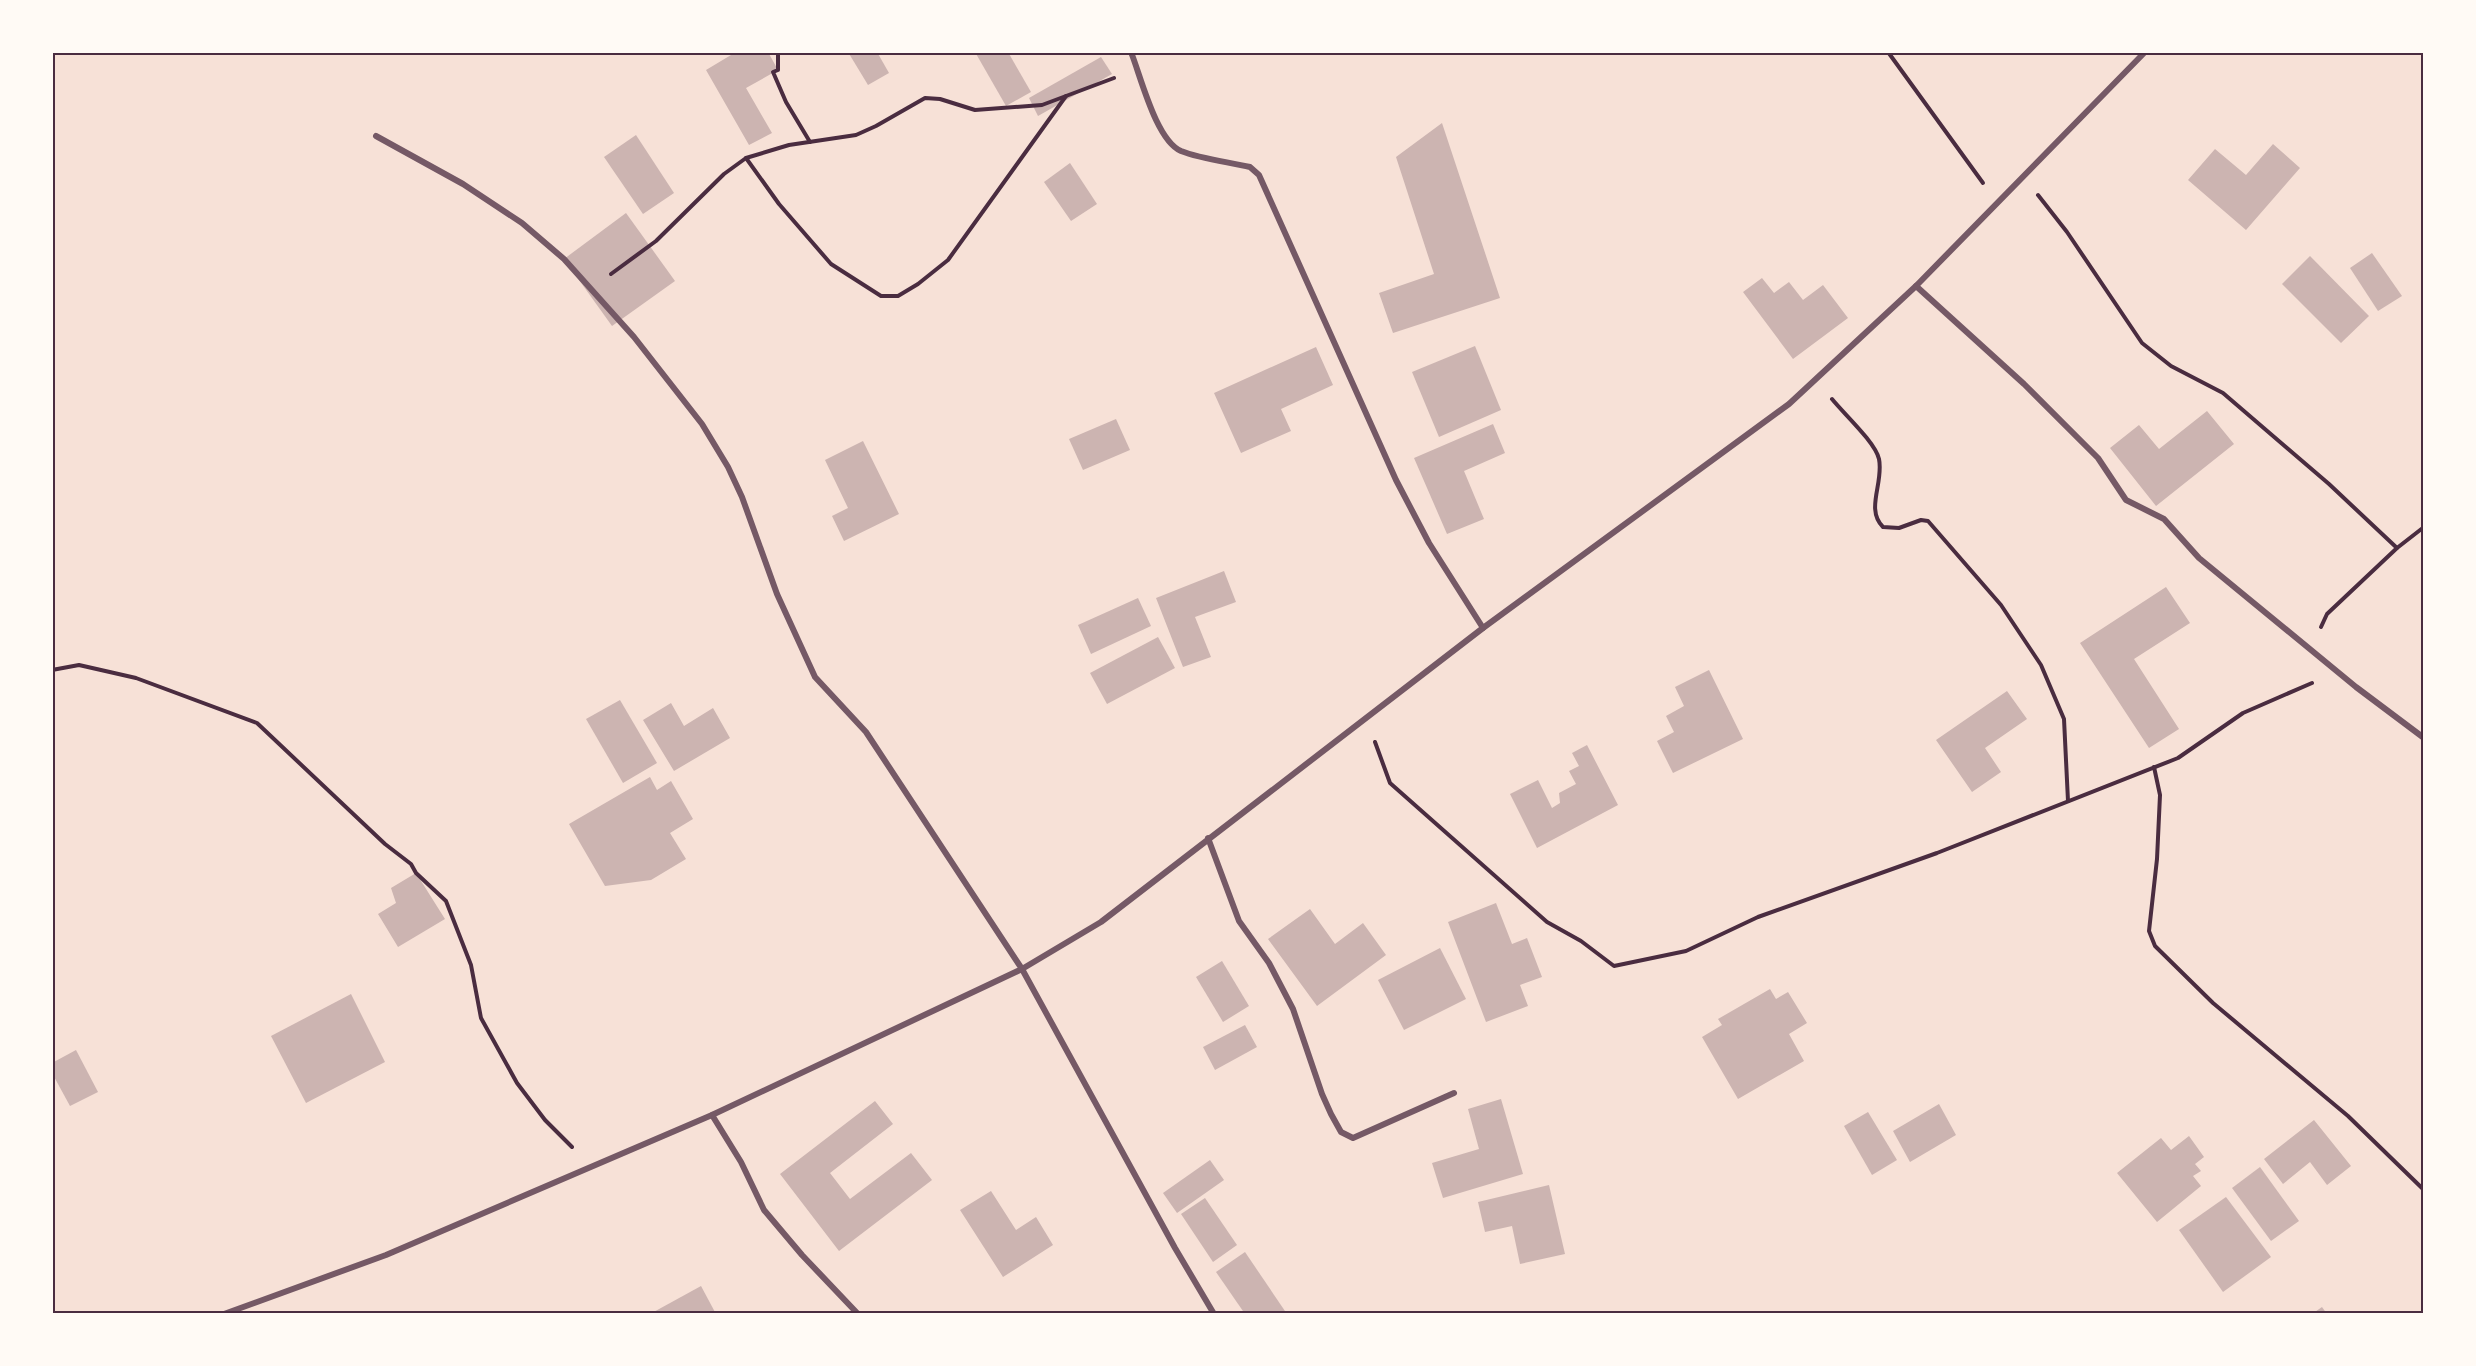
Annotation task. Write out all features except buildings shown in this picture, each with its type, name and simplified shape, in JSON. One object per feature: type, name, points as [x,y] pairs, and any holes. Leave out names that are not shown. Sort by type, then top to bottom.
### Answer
[{"type":"street","points":[[1131,52],[1151,108],[1166,138],[1180,151],[1250,167],[1258,175],[1396,480],[1429,543],[1483,628]]},
{"type":"street","points":[[224,1314],[386,1256],[712,1114],[1022,969],[1101,921],[1483,628],[1789,404],[1916,286],[2145,52]]},
{"type":"street","points":[[376,136],[463,184],[522,223],[564,259],[634,337],[702,424],[728,467],[742,497],[777,594],[814,677],[866,732],[1022,969],[1175,1248],[1214,1314]]},
{"type":"street","points":[[1916,286],[2024,384],[2098,458],[2126,500],[2164,519],[2199,558],[2337,672],[2424,738]]},
{"type":"street","points":[[1208,838],[1239,921],[1269,963],[1293,1009],[1322,1094],[1341,1132],[1353,1138],[1454,1093]]},
{"type":"street","points":[[712,1114],[741,1162],[764,1210],[802,1255],[858,1314]]},
{"type":"path","points":[[778,52],[777,70],[773,72],[786,102],[810,142]]},
{"type":"path","points":[[1888,52],[1997,203]]},
{"type":"path","points":[[590,288],[633,260],[656,241],[724,174],[746,158],[789,145],[855,135],[876,126],[925,98],[940,99],[975,110],[1042,105],[1138,70]]},
{"type":"path","points":[[746,158],[779,204],[831,264],[881,296],[898,296],[918,284],[948,260],[1066,96]]},
{"type":"path","points":[[2024,176],[2067,232],[2142,343],[2171,366],[2223,393],[2329,484],[2397,548]]},
{"type":"path","points":[[1815,380],[1878,457],[1880,474],[1874,509],[1876,520],[1883,527],[1899,528],[1921,520],[1928,521],[2001,605],[2041,665],[2064,719],[2068,801]]},
{"type":"path","points":[[2310,649],[2327,614],[2397,548],[2424,527]]},
{"type":"path","points":[[53,668],[79,664],[136,678],[257,723],[386,844],[411,864],[416,873],[446,901],[471,965],[481,1018],[517,1083],[544,1120],[592,1166]]},
{"type":"path","points":[[1378,708],[1375,744],[1390,783],[1547,922],[1581,941],[1614,966],[1686,951],[1758,917],[1937,854],[2178,758],[2243,713],[2337,672]]},
{"type":"path","points":[[2154,767],[2160,795],[2157,859],[2149,931],[2154,946],[2213,1003],[2348,1116],[2424,1190]]}]
